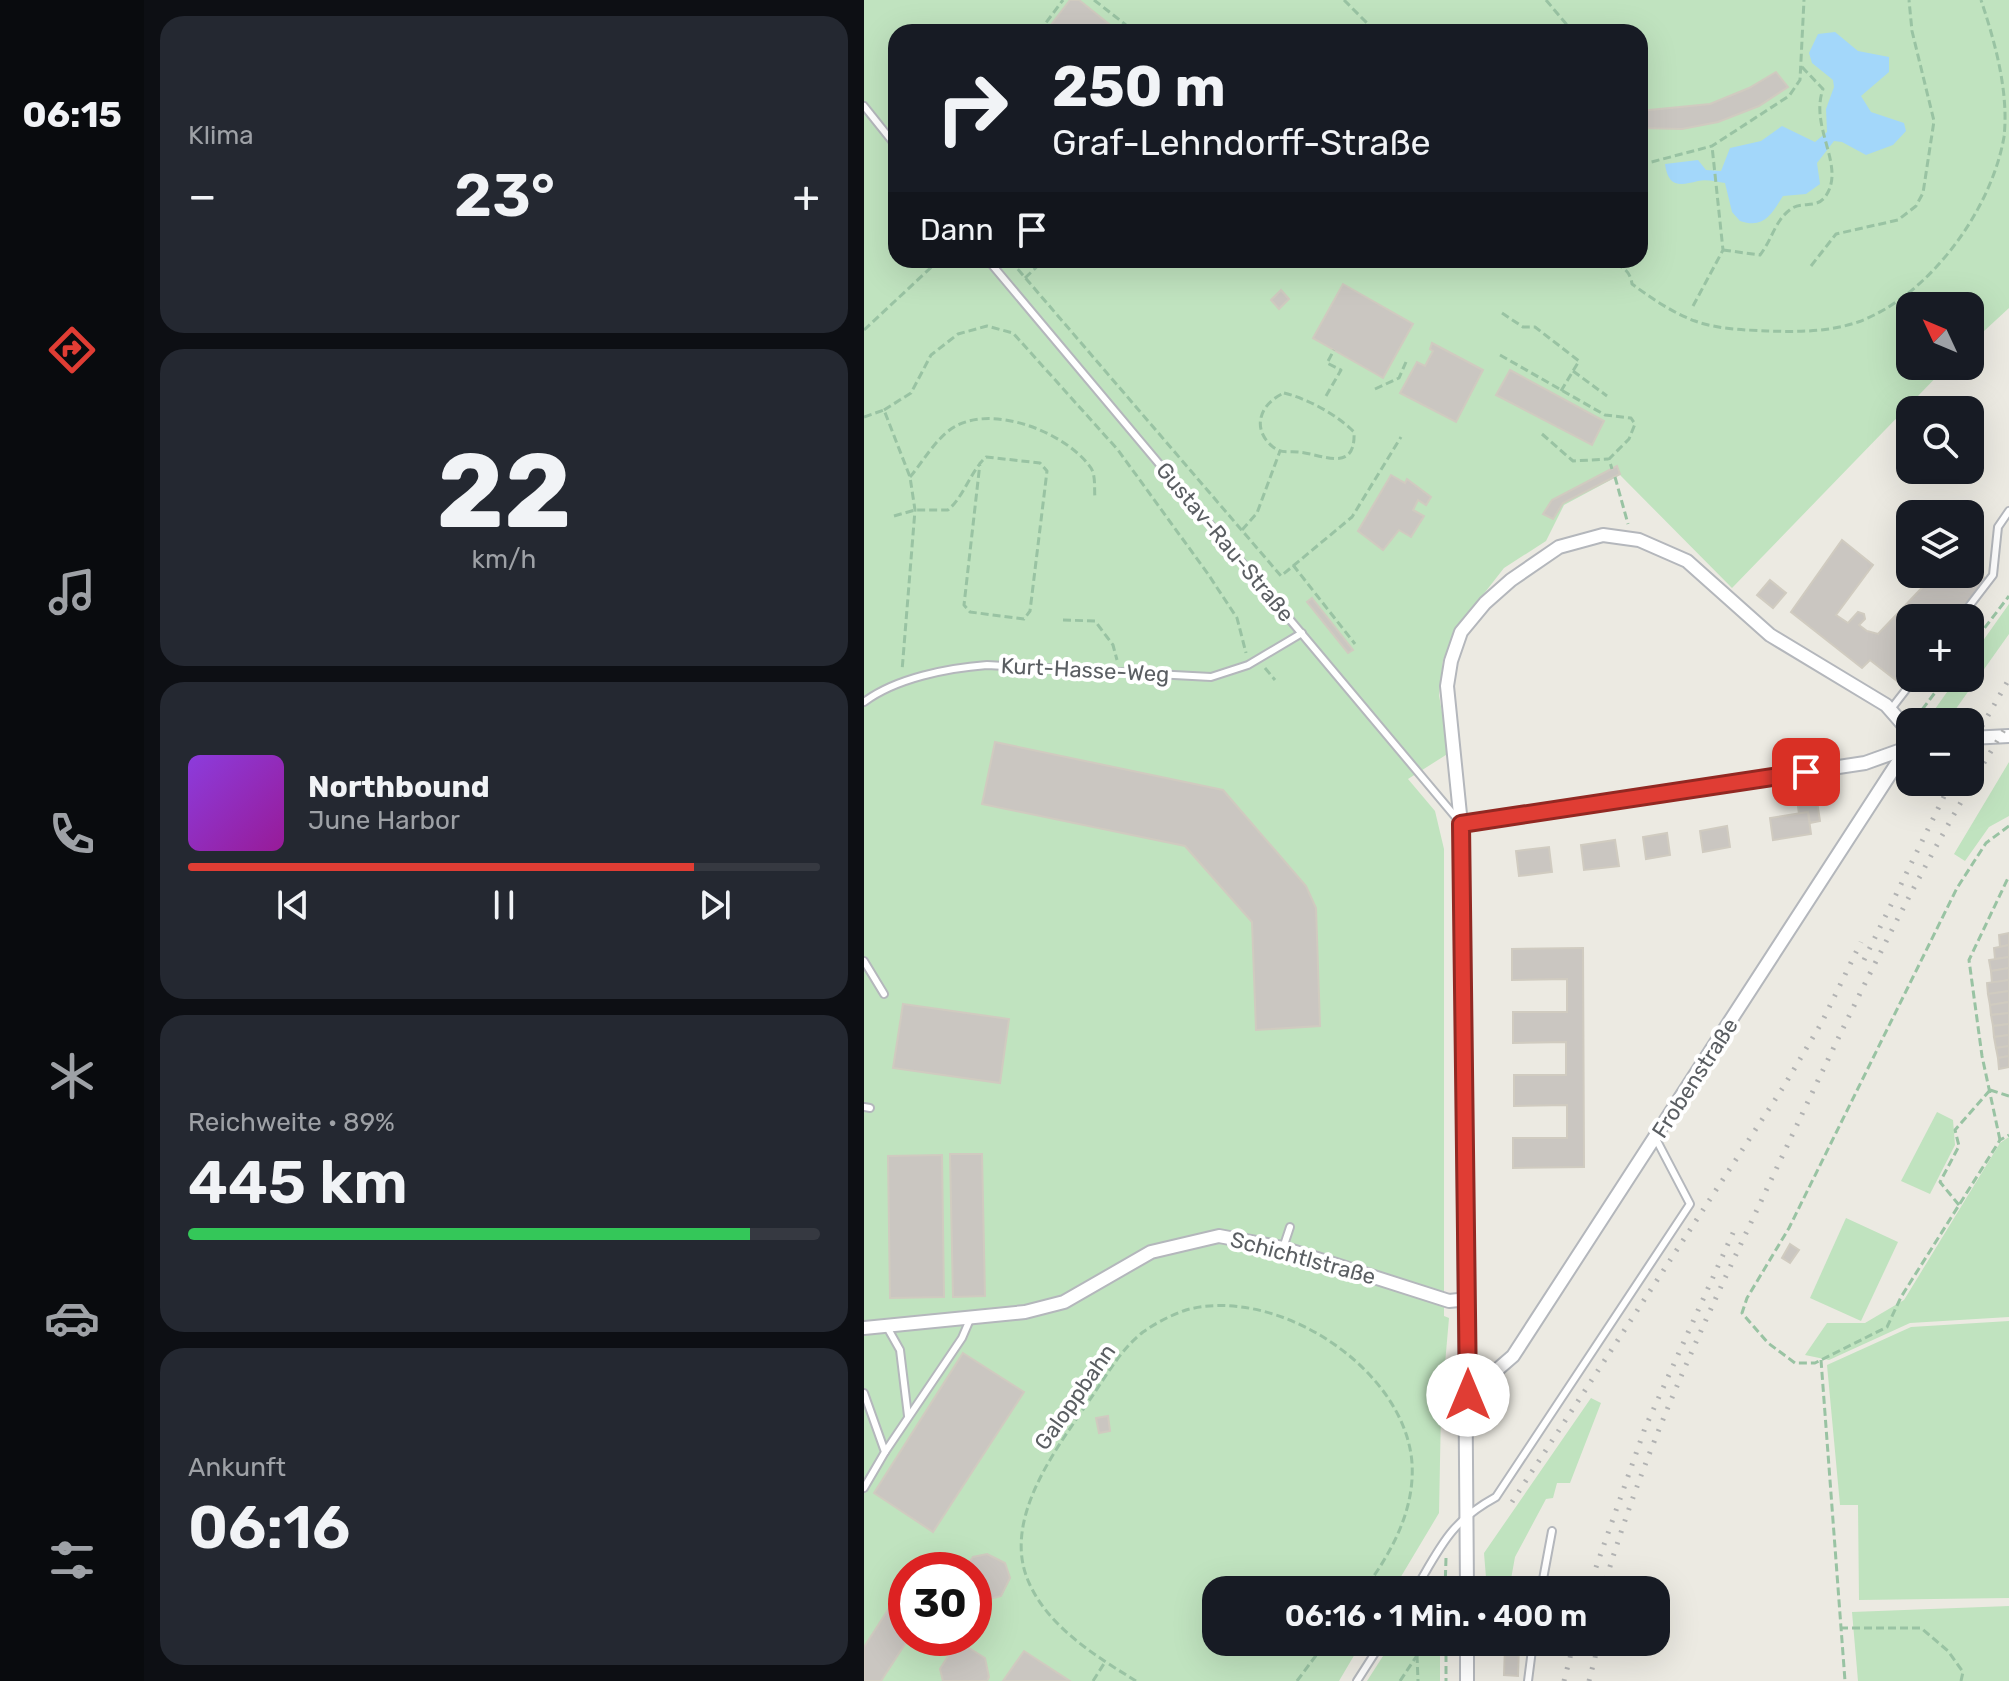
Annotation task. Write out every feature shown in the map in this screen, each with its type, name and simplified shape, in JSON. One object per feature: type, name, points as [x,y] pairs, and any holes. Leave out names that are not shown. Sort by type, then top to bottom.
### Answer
[{"type":"street","points":[[1467,1576],[1468,1299],[1461,824],[1447,686],[1451,661],[1461,632],[1485,603],[1511,580],[1559,547],[1603,535],[1632,539],[1687,561],[1770,635],[1888,707],[1896,716]]},
{"type":"street","points":[[1984,737],[2009,736]]},
{"type":"street","points":[[1461,824],[1865,763],[1896,751]]},
{"type":"street","name":"Frobenstraße","points":[[1468,1395],[1513,1356],[1896,766]]},
{"type":"street","name":"Schichtlstraße","points":[[864,1328],[1025,1312],[1064,1302],[1151,1252],[1187,1241],[1219,1236],[1283,1248],[1449,1301],[1468,1299]]},
{"type":"street","points":[[1467,1656],[1467,1681]]},
{"type":"lane","points":[[864,106],[888,136]]},
{"type":"lane","name":"Gustav-Rau-Straße","points":[[995,268],[1461,824]]},
{"type":"lane","points":[[1971,604],[1993,575],[1998,527],[2009,511]]},
{"type":"lane","name":"Kurt-Hasse-Weg","points":[[864,702],[875,694],[952,668],[987,665],[1211,677],[1248,665],[1302,633]]},
{"type":"lane","points":[[1888,707],[1902,692]]},
{"type":"lane","points":[[864,961],[884,994]]},
{"type":"lane","points":[[1423,1576],[1446,1538],[1467,1513],[1496,1497],[1690,1204],[1656,1139]]},
{"type":"lane","points":[[1283,1248],[1290,1227]]},
{"type":"lane","points":[[864,1488],[908,1416],[962,1338],[971,1317]]},
{"type":"lane","points":[[886,1325],[900,1350],[908,1416]]},
{"type":"lane","points":[[864,1393],[885,1452]]},
{"type":"lane","points":[[1544,1576],[1552,1531]]},
{"type":"lane","points":[[1357,1681],[1373,1656]]},
{"type":"lane","points":[[1528,1681],[1531,1656]]},
{"type":"path","points":[[1045,24],[1063,0]]},
{"type":"path","points":[[1094,0],[1125,24]]},
{"type":"path","points":[[1344,0],[1368,24]]},
{"type":"path","points":[[1546,0],[1566,24]]},
{"type":"path","points":[[1648,163],[1712,146],[1789,96],[1800,80],[1804,0]]},
{"type":"path","points":[[1811,266],[1836,234],[1898,220],[1916,206],[1923,193],[1934,121],[1912,31],[1909,0]]},
{"type":"path","points":[[1623,268],[1630,275],[1632,284],[1696,322],[1737,328],[1808,332],[1858,322],[1893,304],[1951,251],[1985,191],[2004,137],[2004,88],[1981,0]]},
{"type":"path","points":[[1723,250],[1760,255],[1786,213],[1794,206],[1817,204],[1827,195],[1833,157],[1820,131],[1818,103],[1823,89],[1801,66]]},
{"type":"path","points":[[1693,306],[1723,250],[1714,190],[1712,146]]},
{"type":"path","points":[[864,330],[930,268]]},
{"type":"path","points":[[1017,268],[1281,576],[1352,517],[1401,437]]},
{"type":"path","points":[[1025,278],[1036,268]]},
{"type":"path","points":[[1502,313],[1523,327],[1535,327],[1579,361],[1561,391]]},
{"type":"path","points":[[864,417],[884,410],[911,393],[931,355],[958,334],[987,326],[1013,333],[1118,450],[1208,574],[1237,618],[1248,665]]},
{"type":"path","points":[[1326,396],[1341,370],[1327,363],[1334,350]]},
{"type":"path","points":[[1500,355],[1566,397],[1605,415],[1631,418],[1635,424],[1629,439],[1609,459],[1573,461],[1542,434]]},
{"type":"path","points":[[1375,389],[1399,378],[1406,362]]},
{"type":"path","points":[[1573,371],[1607,396]]},
{"type":"path","points":[[1284,393],[1298,396],[1354,432],[1355,443],[1349,454],[1339,459],[1280,451],[1264,436],[1260,425],[1262,411],[1270,399],[1284,393]]},
{"type":"path","points":[[884,410],[910,477],[915,510],[900,686]]},
{"type":"path","points":[[910,477],[951,428],[981,420],[1015,421],[1049,432],[1073,447],[1093,471],[1095,498]]},
{"type":"path","points":[[1241,531],[1257,513],[1280,451]]},
{"type":"path","points":[[894,516],[915,510],[948,510],[958,501],[980,463],[986,457],[1040,463],[1047,471],[1030,611],[1024,619],[970,612],[964,605],[980,463]]},
{"type":"path","points":[[1609,459],[1612,469]]},
{"type":"path","points":[[1615,477],[1632,539]]},
{"type":"path","points":[[1293,565],[1355,644]]},
{"type":"path","points":[[1984,629],[2009,596]]},
{"type":"path","points":[[1063,620],[1095,621],[1113,645],[1117,672]]},
{"type":"path","points":[[1258,659],[1275,680]]},
{"type":"path","points":[[2009,826],[1986,843],[1957,888],[1789,1228],[1747,1298],[1742,1313],[1768,1343],[1795,1363],[1821,1360],[1887,1327],[1901,1297],[2000,1140],[2009,1135]]},
{"type":"path","points":[[2000,1140],[1969,960],[2009,876]]},
{"type":"path","points":[[1959,1205],[1940,1182],[1959,1146],[1955,1130],[1990,1090]]},
{"type":"path","points":[[1990,1090],[2009,1096]]},
{"type":"path","name":"Galoppbahn","points":[[1136,1681],[1105,1662],[1056,1620],[1029,1584],[1021,1547],[1027,1512],[1051,1458],[1117,1360],[1141,1334],[1188,1310],[1233,1306],[1270,1313],[1302,1324],[1328,1338],[1357,1361],[1382,1393],[1401,1424],[1412,1463],[1408,1504],[1393,1550],[1374,1576]]},
{"type":"path","points":[[1821,1360],[1845,1681]]},
{"type":"path","points":[[1445,1576],[1446,1538]]},
{"type":"path","points":[[1840,1628],[1921,1628],[1948,1651],[1963,1672],[1961,1681]]},
{"type":"path","points":[[1297,1681],[1316,1656]]},
{"type":"path","points":[[1400,1681],[1416,1656]]},
{"type":"path","points":[[1417,1656],[1418,1681]]},
{"type":"path","points":[[1446,1656],[1446,1681]]},
{"type":"path","points":[[1093,1681],[1105,1662]]},
{"type":"green space","points":[[864,0],[2009,0],[2009,308],[1984,331],[1984,292],[1896,292],[1896,380],[1933,380],[1918,396],[1896,396],[1896,419],[1732,588],[1620,475],[1564,505],[1546,541],[1504,568],[1457,628],[1443,660],[1439,695],[1449,753],[1408,779],[1435,811],[1444,849],[1444,1316],[1449,1318],[1441,1410],[1439,1513],[1401,1576],[1202,1576],[1202,1656],[1354,1656],[1339,1681],[864,1681]]},
{"type":"green space","points":[[2009,604],[2009,634],[1984,669],[1984,639]]},
{"type":"green space","points":[[1947,692],[1968,692],[1957,708],[1936,708]]},
{"type":"green space","points":[[2009,762],[2009,816],[1989,827],[1965,861],[1954,854]]},
{"type":"green space","points":[[1937,1112],[1953,1120],[1955,1145],[1930,1194],[1901,1181]]},
{"type":"green space","points":[[2009,1137],[2009,1317],[1910,1323],[1829,1360],[1805,1355],[1827,1323],[1865,1323],[1904,1300],[2000,1143]]},
{"type":"green space","points":[[1846,1218],[1898,1242],[1861,1321],[1810,1298]]},
{"type":"green space","points":[[2009,1321],[2009,1598],[1859,1600],[1858,1505],[1840,1505],[1827,1365],[1911,1327]]},
{"type":"green space","points":[[1591,1398],[1601,1403],[1570,1483],[1557,1483],[1553,1498],[1546,1499],[1515,1557],[1512,1576],[1486,1576],[1484,1553]]},
{"type":"green space","points":[[2009,1606],[2009,1681],[1858,1681],[1852,1612]]},
{"type":"green space","points":[[1383,1656],[1440,1656],[1440,1681],[1367,1681]]},
{"type":"water","points":[[1835,32],[1858,51],[1889,57],[1889,72],[1861,96],[1871,112],[1904,123],[1906,131],[1893,145],[1866,155],[1834,141],[1817,163],[1820,184],[1806,194],[1783,196],[1766,219],[1755,223],[1740,221],[1732,212],[1725,183],[1705,180],[1680,184],[1672,181],[1665,164],[1698,160],[1706,170],[1721,171],[1730,148],[1761,141],[1782,126],[1815,142],[1827,132],[1826,109],[1834,87],[1833,80],[1812,63],[1809,53],[1818,34]]},
{"type":"building","points":[[1070,0],[1079,0],[1109,24],[1052,24]]},
{"type":"building","points":[[1776,72],[1788,87],[1759,106],[1718,122],[1682,129],[1648,128],[1648,110],[1710,104],[1749,88]]},
{"type":"building","points":[[1343,284],[1413,324],[1383,378],[1313,338]]},
{"type":"building","points":[[1281,290],[1289,299],[1279,309],[1271,300]]},
{"type":"building","points":[[1432,343],[1483,370],[1456,422],[1400,393],[1417,362],[1425,366],[1433,351],[1430,349]]},
{"type":"building","points":[[1510,370],[1604,421],[1592,445],[1496,395]]},
{"type":"building","points":[[1617,466],[1620,474],[1563,503],[1553,519],[1543,514],[1552,500]]},
{"type":"building","points":[[1391,475],[1405,483],[1407,479],[1431,497],[1426,505],[1418,500],[1413,510],[1424,516],[1411,537],[1399,530],[1383,550],[1358,531]]},
{"type":"building","points":[[1842,540],[1873,565],[1836,615],[1848,623],[1858,612],[1864,614],[1865,619],[1859,625],[1878,634],[1896,615],[1896,680],[1870,660],[1862,668],[1791,612]]},
{"type":"building","points":[[1770,580],[1786,593],[1773,608],[1757,595]]},
{"type":"building","points":[[1922,588],[1979,588],[1965,604],[1906,604]]},
{"type":"building","points":[[1312,598],[1353,650],[1348,653],[1307,602]]},
{"type":"building","points":[[995,742],[1223,790],[1306,886],[1316,908],[1320,1026],[1256,1030],[1252,922],[1185,846],[982,804]]},
{"type":"building","points":[[1816,795],[1820,821],[1810,823],[1808,812],[1799,814],[1797,798]]},
{"type":"building","points":[[1808,812],[1811,834],[1773,840],[1770,818]]},
{"type":"building","points":[[1727,826],[1730,847],[1703,852],[1700,831]]},
{"type":"building","points":[[1667,833],[1670,855],[1646,859],[1643,837]]},
{"type":"building","points":[[1615,840],[1619,866],[1584,870],[1581,845]]},
{"type":"building","points":[[1549,847],[1552,872],[1519,876],[1516,851]]},
{"type":"building","points":[[2009,933],[2009,945],[2000,947],[1999,935]]},
{"type":"building","points":[[2009,945],[2009,957],[1995,959],[1994,948]]},
{"type":"building","points":[[1583,948],[1584,1167],[1513,1168],[1513,1138],[1567,1138],[1567,1105],[1514,1106],[1514,1075],[1566,1075],[1566,1042],[1513,1043],[1513,1012],[1567,1012],[1567,979],[1512,980],[1512,949]]},
{"type":"building","points":[[2009,957],[2009,968],[1991,971],[1989,960]]},
{"type":"building","points":[[2009,968],[2009,980],[1992,983],[1991,971]]},
{"type":"building","points":[[2009,980],[2009,991],[1988,994],[1987,983]]},
{"type":"building","points":[[2009,991],[2009,1002],[1990,1005],[1988,994]]},
{"type":"building","points":[[2009,1002],[2009,1013],[1991,1015],[1990,1005]]},
{"type":"building","points":[[903,1004],[1009,1019],[1000,1083],[893,1068]]},
{"type":"building","points":[[2009,1013],[2009,1024],[1993,1026],[1991,1015]]},
{"type":"building","points":[[2009,1024],[2009,1035],[1994,1037],[1993,1026]]},
{"type":"building","points":[[2009,1035],[2009,1046],[1996,1048],[1994,1037]]},
{"type":"building","points":[[2009,1046],[2009,1056],[1998,1058],[1996,1048]]},
{"type":"building","points":[[2009,1056],[2009,1067],[1999,1069],[1998,1058]]},
{"type":"building","points":[[950,1154],[982,1154],[985,1296],[953,1297]]},
{"type":"building","points":[[942,1155],[944,1297],[890,1298],[888,1156]]},
{"type":"building","points":[[1790,1244],[1799,1250],[1790,1263],[1782,1258]]},
{"type":"building","points":[[963,1353],[1024,1392],[933,1532],[874,1493]]},
{"type":"building","points":[[1108,1416],[1110,1431],[1099,1433],[1096,1418]]},
{"type":"building","points":[[992,1556],[1005,1563],[1010,1578],[1001,1596],[992,1598]]},
{"type":"building","points":[[888,1610],[888,1656],[897,1656],[881,1681],[864,1681],[864,1647]]},
{"type":"building","points":[[1024,1651],[1070,1681],[1003,1681]]},
{"type":"building","points":[[948,1656],[982,1656],[989,1677],[987,1681],[943,1681],[940,1669]]},
{"type":"building","points":[[1505,1656],[1519,1656],[1518,1676],[1504,1675]]},
{"type":"railway","points":[[1984,723],[2009,679]]},
{"type":"railway","points":[[1607,1576],[1660,1426],[1683,1372],[1833,1049],[1946,829],[2009,722]]},
{"type":"railway","points":[[1864,960],[1944,796]]},
{"type":"railway","points":[[1512,1502],[1784,1086],[1822,1022],[1861,942]]},
{"type":"railway","points":[[1593,1576],[1645,1428],[1737,1224]]},
{"type":"railway","points":[[1564,1681],[1570,1656]]},
{"type":"railway","points":[[1589,1681],[1595,1656]]},
{"type":"route","points":[[1468,1395],[1461,824],[1806,772]]}]
